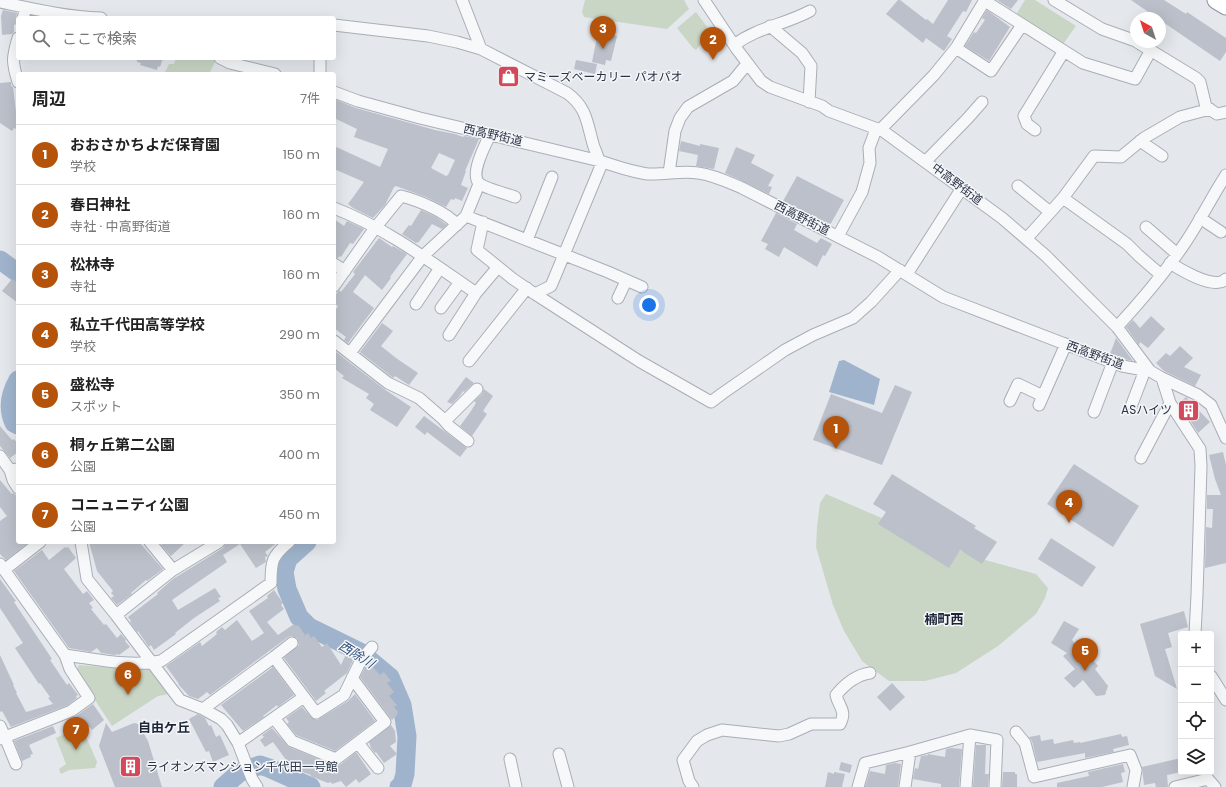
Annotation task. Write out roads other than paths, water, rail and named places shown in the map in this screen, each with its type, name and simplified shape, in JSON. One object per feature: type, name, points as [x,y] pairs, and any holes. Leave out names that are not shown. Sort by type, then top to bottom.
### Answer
[{"type":"highway","points":[[1216,0],[1226,6]]},
{"type":"street","points":[[462,0],[481,50]]},
{"type":"street","name":"中高野街道","points":[[704,0],[747,64],[761,81],[770,87],[822,106],[829,111],[880,130],[898,140],[1027,238],[1116,328],[1147,370]]},
{"type":"street","points":[[1054,0],[1102,29],[1130,40]]},
{"type":"street","points":[[838,236],[862,192],[870,163],[869,148],[875,132],[880,130],[934,75],[956,48],[985,1],[1083,63],[1135,79],[1151,50]]},
{"type":"street","points":[[0,2],[25,13],[62,16]]},
{"type":"street","points":[[734,45],[746,36],[770,26],[795,19],[810,11]]},
{"type":"street","points":[[336,25],[428,36],[457,42],[481,50],[567,93],[575,98],[585,114],[594,148],[600,161],[600,168],[550,286],[531,291],[469,361]]},
{"type":"street","points":[[956,48],[991,71],[1022,25]]},
{"type":"street","points":[[770,26],[802,53],[811,66],[809,102]]},
{"type":"street","points":[[16,46],[13,57],[16,76]]},
{"type":"street","points":[[1147,48],[1200,82],[1206,107],[1217,114],[1226,112]]},
{"type":"street","points":[[1035,130],[1027,124],[1024,116],[1064,51]]},
{"type":"street","points":[[224,60],[247,70],[261,72]]},
{"type":"street","points":[[320,60],[320,72]]},
{"type":"street","points":[[669,173],[675,131],[680,118],[688,106],[733,81],[747,64]]},
{"type":"street","name":"西高野街道","points":[[336,93],[366,103],[648,174],[686,172],[720,178],[878,257],[944,297],[1122,366],[1147,370],[1198,395],[1211,404],[1226,438]]},
{"type":"street","points":[[926,161],[982,102]]},
{"type":"street","points":[[1027,238],[1063,198],[1094,156],[1121,157],[1140,141],[1180,117],[1210,109]]},
{"type":"street","points":[[490,135],[477,165],[476,178],[479,184],[515,197]]},
{"type":"street","points":[[1140,141],[1162,156]]},
{"type":"street","points":[[1116,328],[1177,254],[1226,175]]},
{"type":"street","points":[[527,240],[552,177]]},
{"type":"street","points":[[350,353],[422,256],[466,216],[479,184]]},
{"type":"street","points":[[1018,186],[1050,212]]},
{"type":"street","points":[[483,222],[477,250],[498,267],[531,291],[639,361],[711,402],[785,350],[813,335],[853,318],[904,272],[962,188]]},
{"type":"street","points":[[336,283],[375,228],[401,196],[410,198],[445,215],[453,220],[457,225]]},
{"type":"street","points":[[1063,198],[1127,244],[1161,275]]},
{"type":"street","points":[[336,209],[368,223],[422,256],[476,293]]},
{"type":"street","points":[[466,216],[642,287]]},
{"type":"street","points":[[1200,218],[1221,232]]},
{"type":"street","points":[[1146,226],[1177,254]]},
{"type":"street","points":[[1170,263],[1183,271],[1208,281],[1221,282],[1226,279]]},
{"type":"street","points":[[336,265],[345,272]]},
{"type":"street","points":[[449,334],[476,293],[498,267]]},
{"type":"street","points":[[416,304],[440,268]]},
{"type":"street","points":[[618,298],[626,281]]},
{"type":"street","points":[[441,308],[460,282]]},
{"type":"street","points":[[336,342],[388,383],[419,398],[468,441]]},
{"type":"street","points":[[1010,401],[1018,384],[1041,400],[1066,344]]},
{"type":"street","points":[[1094,412],[1113,362]]},
{"type":"street","points":[[1132,404],[1147,370]]},
{"type":"street","points":[[1162,378],[1170,403],[1200,449],[1200,504],[1195,631]]},
{"type":"street","points":[[445,421],[477,389]]},
{"type":"street","points":[[1141,458],[1170,403]]},
{"type":"street","points":[[0,456],[14,469],[13,480],[16,485]]},
{"type":"street","points":[[3,738],[71,711],[89,698],[70,669],[65,654],[2,567],[37,544]]},
{"type":"street","points":[[81,544],[87,579],[180,700],[203,709],[221,719],[227,725],[238,743],[254,783]]},
{"type":"street","points":[[152,544],[173,570]]},
{"type":"street","points":[[116,615],[173,570],[216,544]]},
{"type":"street","points":[[65,654],[115,661],[152,663],[161,661],[271,583],[271,564],[278,551],[287,544]]},
{"type":"street","points":[[203,709],[292,643]]},
{"type":"street","points":[[274,657],[316,713],[344,695],[361,660],[372,647]]},
{"type":"street","points":[[693,787],[689,781],[683,760],[697,741],[722,730],[779,736],[789,734],[811,724],[840,724],[843,716],[843,709],[836,695],[853,679],[862,674],[870,673]]},
{"type":"street","points":[[274,718],[292,741],[336,759],[385,722],[352,678]]},
{"type":"street","points":[[1214,681],[1226,700]]},
{"type":"street","points":[[238,743],[304,697]]},
{"type":"street","points":[[0,726],[3,738],[16,764]]},
{"type":"street","points":[[1016,732],[1025,743],[1034,777],[1130,755],[1136,770],[1133,787]]},
{"type":"street","points":[[966,787],[970,735]]},
{"type":"street","points":[[858,787],[865,763],[970,735],[997,740],[995,787]]},
{"type":"street","points":[[358,743],[378,768]]},
{"type":"street","points":[[905,787],[910,752]]},
{"type":"street","points":[[559,754],[568,787]]},
{"type":"street","points":[[510,759],[516,787]]},
{"type":"street","points":[[1175,787],[1208,779],[1215,787]]},
{"type":"water","points":[[844,360],[880,379],[874,405],[829,392],[839,361]]},
{"type":"waterway","name":"西除川","points":[[0,260],[16,272]]},
{"type":"waterway","name":"西除川","points":[[16,384],[10,401],[12,417],[14,423],[16,424]]},
{"type":"waterway","name":"西除川","points":[[305,544],[288,559],[284,572],[287,589],[299,617],[309,627],[360,652],[390,677],[402,705],[407,736],[405,774],[402,785],[399,787]]},
{"type":"waterway","name":"西除川","points":[[223,787],[239,773],[260,765],[311,787]]},
{"type":"place","name":"松林寺","points":[[603,49]]},
{"type":"place","name":"春日神社","points":[[713,60]]},
{"type":"place","name":"マミーズベーカリー パオパオ","points":[[508,77]]},
{"type":"place","name":"ASハイツ","points":[[1188,410]]},
{"type":"place","name":"おおさかちよだ保育園","points":[[836,449]]},
{"type":"place","name":"私立千代田高等学校","points":[[1069,523]]},
{"type":"place","name":"盛松寺","points":[[1085,671]]},
{"type":"place","name":"桐ヶ丘第二公園","points":[[128,695]]},
{"type":"place","name":"コニュニティ公園","points":[[76,750]]},
{"type":"place","name":"ライオンズマンション千代田一号館","points":[[131,767]]},
{"type":"district","name":"楠町西","points":[[944,619]]},
{"type":"district","name":"自由ケ丘","points":[[164,727]]}]
